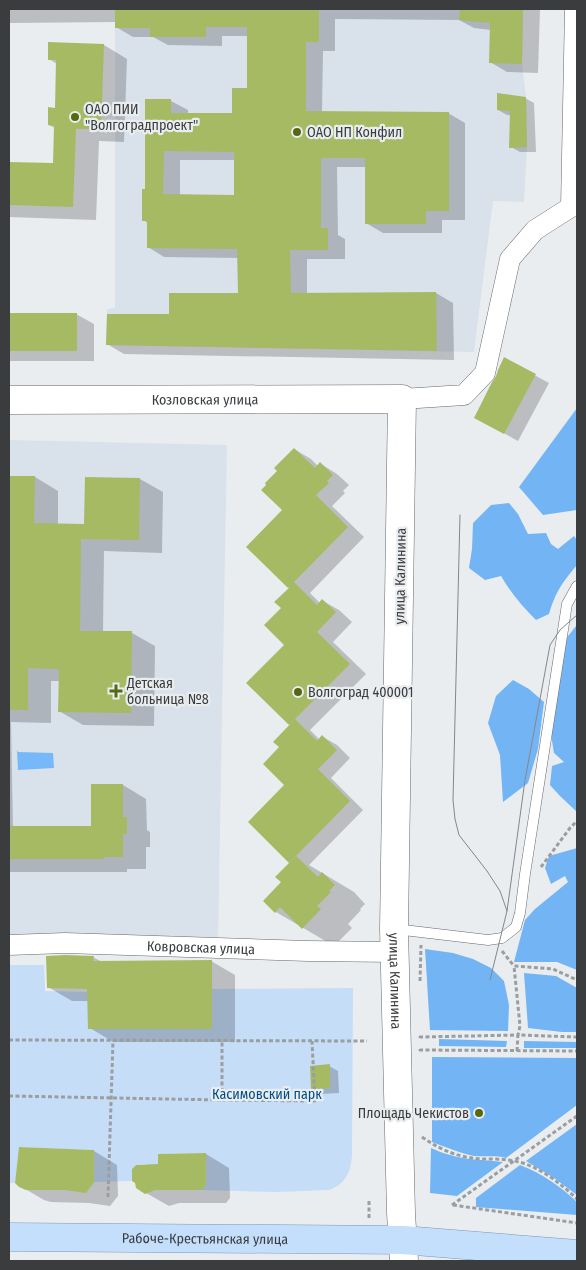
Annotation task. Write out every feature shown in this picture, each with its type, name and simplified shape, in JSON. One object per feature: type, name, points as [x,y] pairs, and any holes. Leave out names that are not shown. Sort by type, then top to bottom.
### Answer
[{"type":"main road","name":"Рабоче-Крестьянская улица","points":[[9,1236],[403,1251],[577,1254]]},
{"type":"street","points":[[402,399],[464,395],[485,373],[510,258],[535,230],[571,207],[576,9]]},
{"type":"street","name":"Козловская улица","points":[[9,400],[402,399]]},
{"type":"street","name":"улица Калинина","points":[[402,399],[394,940],[403,1251]]},
{"type":"street","name":"Ковровская улица","points":[[9,945],[64,943],[298,951],[394,940]]},
{"type":"lane","points":[[394,940],[488,940],[502,938],[516,927],[520,913],[567,604],[577,586]]},
{"type":"path","points":[[523,891],[577,820]]},
{"type":"path","points":[[517,1051],[520,1019],[514,966],[553,969],[577,980]]},
{"type":"path","points":[[577,1037],[518,1035],[420,1037],[420,1050],[577,1051]]},
{"type":"path","points":[[9,1040],[368,1041]]},
{"type":"path","points":[[108,1197],[113,1041]]},
{"type":"path","points":[[222,1041],[222,1100]]},
{"type":"path","points":[[9,1096],[315,1100],[312,1041]]},
{"type":"path","points":[[577,1116],[452,1205],[577,1223]]},
{"type":"path","points":[[419,1135],[436,1147],[462,1156],[526,1164],[564,1186],[577,1199]]},
{"type":"shaded area","points":[[115,9],[523,9],[522,64],[526,97],[527,147],[524,202],[493,201],[474,352],[106,345],[107,309],[115,308]]},
{"type":"shaded area","points":[[577,408],[577,510],[543,515],[519,487]]},
{"type":"shaded area","name":"Детская больница №8","points":[[9,440],[227,445],[218,942],[9,937]]},
{"type":"shaded area","points":[[509,503],[518,514],[528,534],[546,533],[551,544],[558,549],[574,536],[577,540],[577,565],[560,588],[549,614],[536,620],[517,599],[501,576],[485,580],[469,568],[473,523],[491,505]]},
{"type":"shaded area","points":[[576,626],[577,812],[550,785],[552,766],[564,762],[554,753],[552,708],[565,640]]},
{"type":"shaded area","points":[[513,680],[529,689],[544,702],[538,749],[528,783],[503,802],[500,755],[488,723],[496,696]]},
{"type":"shaded area","points":[[17,750],[18,752],[53,753],[54,768],[18,770]]},
{"type":"shaded area","points":[[577,848],[577,970],[557,962],[514,962],[525,920],[535,909],[568,882],[565,876],[551,884],[545,868],[549,856]]},
{"type":"shaded area","points":[[425,949],[453,953],[473,959],[491,968],[504,981],[509,1005],[508,1031],[430,1030]]},
{"type":"shaded area","points":[[524,973],[556,976],[577,988],[577,1032],[528,1028]]},
{"type":"shaded area","points":[[439,1039],[507,1041],[506,1047],[439,1046]]},
{"type":"shaded area","points":[[524,1041],[577,1042],[577,1048],[524,1048]]},
{"type":"shaded area","points":[[432,1057],[577,1058],[577,1105],[506,1158],[474,1156],[458,1152],[432,1142]]},
{"type":"shaded area","points":[[577,1124],[577,1195],[526,1161]]},
{"type":"shaded area","points":[[431,1148],[458,1157],[503,1162],[457,1196],[430,1193]]},
{"type":"shaded area","points":[[520,1165],[544,1176],[571,1196],[577,1202],[577,1215],[476,1207],[476,1198]]},
{"type":"green space","name":"Касимовский парк","points":[[9,965],[44,965],[45,991],[93,992],[89,1029],[212,1029],[212,989],[353,988],[352,1155],[349,1172],[346,1177],[339,1185],[329,1190],[276,1192],[202,1190],[206,1185],[206,1153],[159,1154],[158,1169],[153,1170],[146,1164],[136,1165],[132,1169],[132,1181],[94,1182],[94,1150],[19,1147],[15,1183],[9,1183]]},
{"type":"building","points":[[115,9],[319,9],[319,42],[306,42],[306,111],[449,112],[449,211],[426,211],[426,224],[365,224],[365,158],[321,158],[321,228],[328,228],[328,250],[290,250],[291,293],[436,292],[437,351],[106,345],[107,314],[169,314],[169,293],[238,293],[237,249],[147,248],[147,221],[142,221],[142,189],[145,189],[145,99],[171,99],[171,113],[232,113],[232,88],[247,88],[247,27],[206,27],[206,37],[150,37],[150,28],[115,28]],"holes":[[[164,151],[234,152],[234,195],[163,194]]]},
{"type":"building","points":[[460,9],[523,9],[522,64],[489,63],[490,23],[459,20]]},
{"type":"building","name":"ОАО ПИИ \"Волгоградпроект\"","points":[[48,42],[104,44],[101,129],[76,129],[73,207],[9,205],[9,162],[53,163],[54,126],[48,125],[48,107],[55,108],[56,60],[48,60]]},
{"type":"building","points":[[497,93],[526,97],[527,147],[509,148],[510,111],[497,110]]},
{"type":"building","points":[[9,313],[77,313],[77,351],[9,351]]},
{"type":"building","points":[[504,357],[536,374],[504,434],[474,418]]},
{"type":"building","points":[[294,448],[315,468],[320,462],[333,475],[327,481],[329,483],[316,495],[348,527],[294,582],[317,605],[322,599],[336,612],[317,632],[350,664],[289,725],[246,683],[284,645],[264,625],[281,608],[274,602],[290,587],[288,588],[246,547],[282,510],[261,490],[277,471],[274,468]]},
{"type":"building","points":[[9,476],[35,476],[34,523],[84,524],[85,477],[140,478],[139,540],[81,539],[80,631],[132,631],[131,713],[58,712],[59,669],[28,668],[28,710],[9,710]]},
{"type":"building","points":[[295,719],[317,741],[322,735],[337,750],[318,769],[350,801],[289,863],[248,822],[284,785],[263,764],[279,747],[273,742]]},
{"type":"building","points":[[91,784],[123,784],[123,817],[127,817],[127,834],[123,834],[123,857],[104,857],[104,859],[9,859],[9,826],[91,826]]},
{"type":"building","points":[[296,856],[318,877],[322,872],[335,885],[329,891],[331,892],[317,906],[321,909],[302,929],[280,907],[275,913],[263,901],[281,882],[275,877]]},
{"type":"building","points":[[46,956],[94,956],[93,961],[212,960],[212,1029],[88,1029],[87,989],[47,988]]},
{"type":"building","points":[[330,1064],[330,1088],[311,1089],[310,1066]]},
{"type":"building","points":[[19,1147],[94,1150],[94,1182],[86,1193],[65,1190],[26,1190],[19,1187],[15,1183]]},
{"type":"building","points":[[206,1153],[206,1185],[202,1190],[155,1190],[145,1194],[136,1188],[135,1183],[132,1181],[132,1169],[136,1165],[158,1164],[158,1154]]},
{"type":"tram line","points":[[460,515],[453,800],[455,819],[459,835],[500,891],[507,911]]},
{"type":"tram line","points":[[490,980],[507,911],[525,780],[550,645],[560,630],[577,615]]},
{"type":"place","name":"ОАО ПИИ \"Волгоградпроект\"","points":[[75,117]]},
{"type":"place","name":"ОАО НП Конфил","points":[[297,132]]},
{"type":"place","name":"Детская больница №8","points":[[116,691]]},
{"type":"place","name":"Волгоград 400001","points":[[298,692]]},
{"type":"place","name":"Площадь Чекистов","points":[[479,1113]]}]
